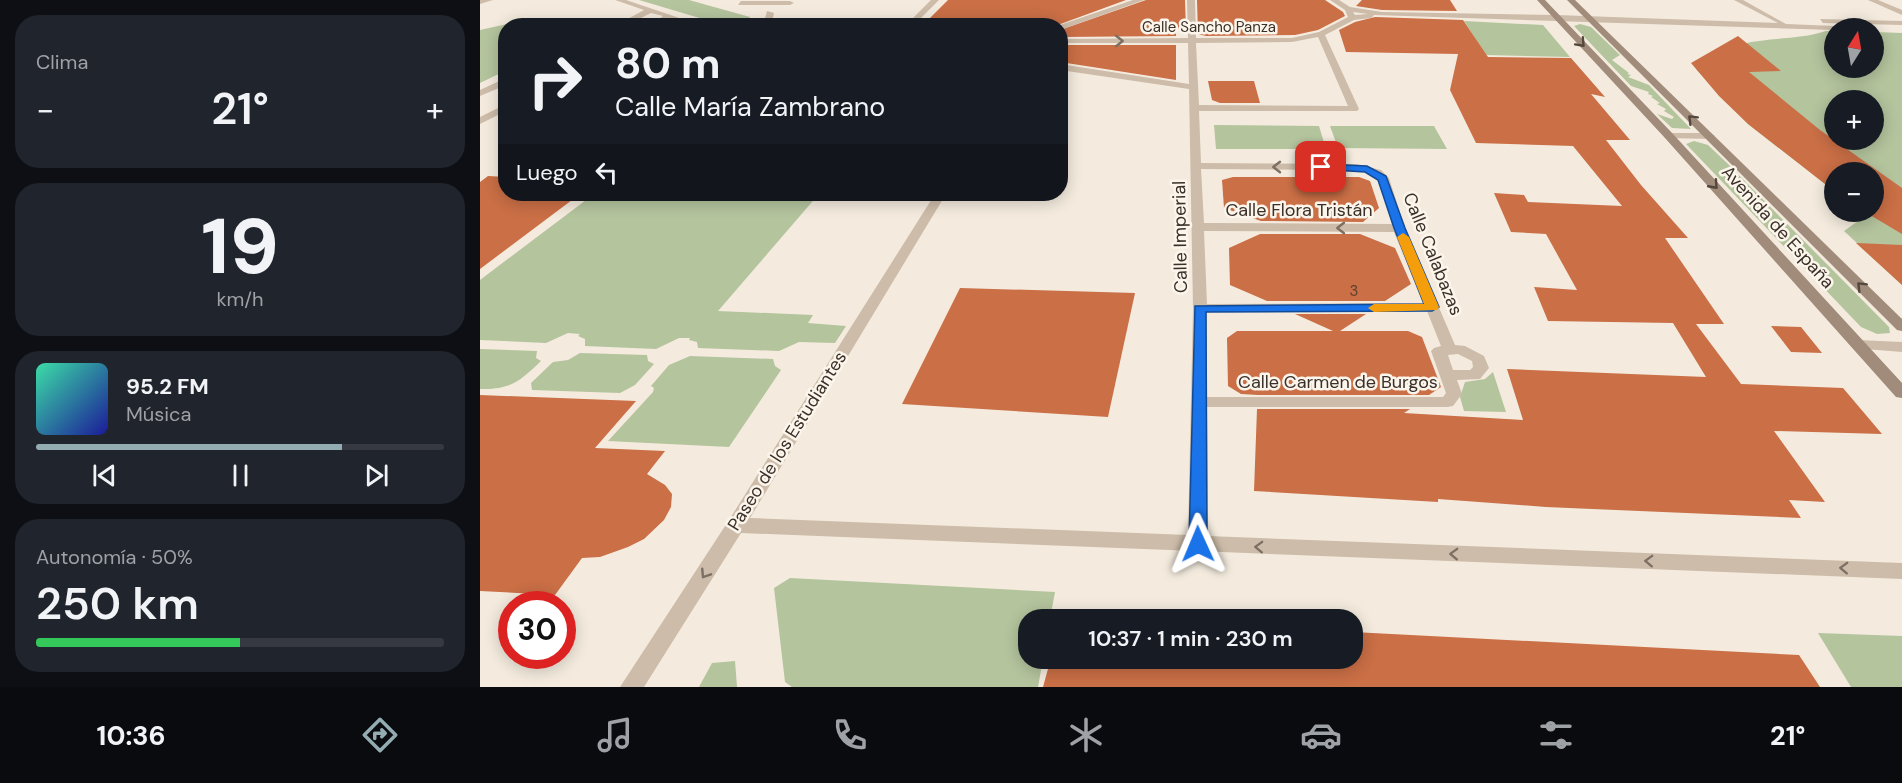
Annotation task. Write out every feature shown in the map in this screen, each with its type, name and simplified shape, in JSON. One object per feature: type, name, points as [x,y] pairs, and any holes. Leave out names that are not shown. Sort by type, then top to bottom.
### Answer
[{"type":"main road","name":"Avenida de España","points":[[1541,0],[1669,136],[1902,393]]},
{"type":"main road","name":"Avenida de España","points":[[1571,0],[1902,327]]},
{"type":"street","points":[[480,2],[489,0]]},
{"type":"street","points":[[619,0],[675,18]]},
{"type":"street","points":[[732,0],[770,13],[794,1]]},
{"type":"street","points":[[916,18],[935,0]]},
{"type":"street","points":[[1068,24],[1140,0]]},
{"type":"street","name":"Calle Imperial","points":[[1191,0],[1200,308],[1198,544]]},
{"type":"street","points":[[1334,0],[1348,9],[1382,14],[1902,23]]},
{"type":"street","points":[[1738,0],[1773,20],[1797,27]]},
{"type":"street","points":[[1872,0],[1902,14]]},
{"type":"street","points":[[741,3],[794,1]]},
{"type":"street","points":[[1348,9],[1352,18],[1382,14]]},
{"type":"street","points":[[634,18],[650,10]]},
{"type":"street","points":[[769,18],[770,13]]},
{"type":"street","points":[[1588,16],[1824,28]]},
{"type":"street","name":"Calle Sancho Panza","points":[[1068,41],[1276,41],[1321,34],[1333,30],[1352,18]]},
{"type":"street","points":[[1884,30],[1902,31]]},
{"type":"street","points":[[1195,108],[1354,109],[1321,34]]},
{"type":"street","points":[[1068,68],[1194,87]]},
{"type":"street","points":[[480,93],[498,85]]},
{"type":"street","points":[[480,121],[498,111]]},
{"type":"street","points":[[1669,136],[1710,136]]},
{"type":"street","name":"Calle Calabazas","points":[[1196,166],[1367,169],[1383,178],[1399,228],[1447,343]]},
{"type":"street","name":"Paseo de los Estudiantes","points":[[631,687],[736,525],[936,201]]},
{"type":"street","name":"Calle Flora Tristán","points":[[1198,227],[1399,228]]},
{"type":"street","points":[[1200,308],[1432,307]]},
{"type":"street","points":[[1447,343],[1474,354],[1481,368],[1474,375],[1448,375]]},
{"type":"street","name":"Calle Carmen de Burgos","points":[[1198,402],[1447,402],[1454,394],[1439,351],[1447,343]]},
{"type":"street","points":[[1858,345],[1902,347]]},
{"type":"street","points":[[736,525],[1902,571]]},
{"type":"green space","points":[[639,0],[689,0],[750,17],[699,18]]},
{"type":"green space","points":[[1464,21],[1543,25],[1570,57],[1486,55]]},
{"type":"green space","points":[[1580,24],[1591,27],[1620,55],[1612,60],[1631,75],[1628,77],[1649,85],[1691,129],[1672,128],[1657,114],[1672,119],[1674,117],[1657,104],[1660,103],[1648,94],[1649,92],[1631,86],[1574,26]]},
{"type":"green space","points":[[498,26],[498,74],[480,83],[480,30]]},
{"type":"green space","points":[[1824,32],[1824,78],[1884,78],[1884,32],[1902,33],[1902,285],[1844,231],[1857,222],[1884,222],[1884,162],[1824,162],[1824,183],[1748,124],[1696,69],[1742,44]]},
{"type":"green space","points":[[1214,125],[1319,126],[1326,149],[1216,149]]},
{"type":"green space","points":[[1330,126],[1434,126],[1447,149],[1338,148]]},
{"type":"green space","points":[[1694,141],[1708,145],[1727,163],[1889,327],[1890,333],[1877,334],[1861,327],[1686,144]]},
{"type":"green space","points":[[585,201],[813,201],[718,311],[813,315],[808,323],[846,326],[835,343],[799,342],[779,351],[698,348],[697,342],[689,340],[690,338],[679,338],[656,349],[585,346],[585,339],[578,336],[580,334],[568,333],[546,343],[480,340],[480,280]]},
{"type":"green space","points":[[480,349],[537,351],[536,358],[541,361],[514,383],[500,388],[480,389]]},
{"type":"green space","points":[[580,353],[647,355],[648,361],[654,364],[635,385],[620,393],[532,390],[531,383],[553,362],[568,360]]},
{"type":"green space","points":[[690,356],[773,359],[775,366],[781,370],[729,447],[608,441],[653,392],[654,388],[651,386],[669,365]]},
{"type":"green space","points":[[1493,372],[1506,412],[1464,411],[1460,397],[1465,382],[1485,379]]},
{"type":"green space","points":[[790,578],[1055,592],[1052,609],[1018,609],[1018,669],[1041,669],[1038,687],[792,687],[785,682],[774,588]]},
{"type":"green space","points":[[1818,633],[1902,636],[1902,687],[1851,687]]},
{"type":"green space","points":[[735,661],[737,687],[699,687],[712,663]]},
{"type":"building","points":[[948,0],[1126,0],[1068,21],[1068,18],[930,18]]},
{"type":"building","points":[[1146,0],[1185,0],[1186,30],[1176,28],[1176,36],[1068,37],[1068,27]]},
{"type":"building","points":[[1197,0],[1325,0],[1343,12],[1345,16],[1318,30],[1295,35],[1206,36],[1198,34]]},
{"type":"building","points":[[1362,0],[1450,0],[1457,11],[1382,10],[1356,6]]},
{"type":"building","points":[[1375,17],[1463,20],[1488,57],[1571,58],[1605,97],[1591,94],[1630,140],[1606,140],[1641,185],[1688,238],[1665,238],[1724,324],[1696,324],[1741,384],[1843,388],[1882,434],[1774,431],[1825,502],[1789,500],[1801,518],[1546,507],[1438,499],[1438,502],[1254,491],[1257,409],[1410,409],[1404,413],[1523,420],[1507,369],[1706,377],[1673,323],[1548,321],[1534,287],[1577,290],[1546,234],[1511,232],[1494,193],[1524,195],[1528,202],[1622,206],[1573,146],[1476,143],[1450,90],[1458,54],[1346,52],[1339,30],[1355,22]]},
{"type":"building","points":[[1738,36],[1781,71],[1749,72],[1824,133],[1824,150],[1848,150],[1865,162],[1824,162],[1824,183],[1748,124],[1719,96],[1691,63]]},
{"type":"building","points":[[1068,45],[1176,45],[1176,80],[1068,63]]},
{"type":"building","points":[[1208,81],[1254,81],[1260,103],[1220,103],[1212,100]]},
{"type":"building","points":[[1884,175],[1902,188],[1902,234],[1882,222],[1884,222]]},
{"type":"building","points":[[488,176],[498,177],[498,201],[571,201],[480,269],[480,182]]},
{"type":"building","points":[[1233,177],[1359,177],[1370,181],[1379,208],[1363,222],[1261,221],[1224,208],[1222,180]]},
{"type":"building","points":[[1260,234],[1360,234],[1395,248],[1411,284],[1385,301],[1267,301],[1230,285],[1229,248]]},
{"type":"building","points":[[1856,243],[1902,245],[1902,285]]},
{"type":"building","points":[[960,288],[1135,293],[1108,417],[902,404]]},
{"type":"building","points":[[1295,314],[1366,314],[1340,331],[1408,331],[1422,337],[1441,387],[1429,395],[1258,395],[1241,394],[1228,386],[1227,338],[1237,331],[1333,331]]},
{"type":"building","points":[[1771,326],[1801,327],[1822,353],[1791,352]]},
{"type":"building","points":[[480,395],[636,401],[595,448],[665,451],[647,474],[665,485],[672,494],[671,507],[664,520],[644,539],[628,547],[600,557],[582,558],[558,591],[480,591]]},
{"type":"building","points":[[1363,633],[1799,655],[1820,687],[1043,687],[1048,669],[1363,669]]},
{"type":"slow traffic","points":[[1374,308],[1432,307],[1403,237]]},
{"type":"route","points":[[1198,544],[1200,308],[1432,307],[1399,228],[1383,178],[1377,172],[1356,167],[1321,167]]}]
